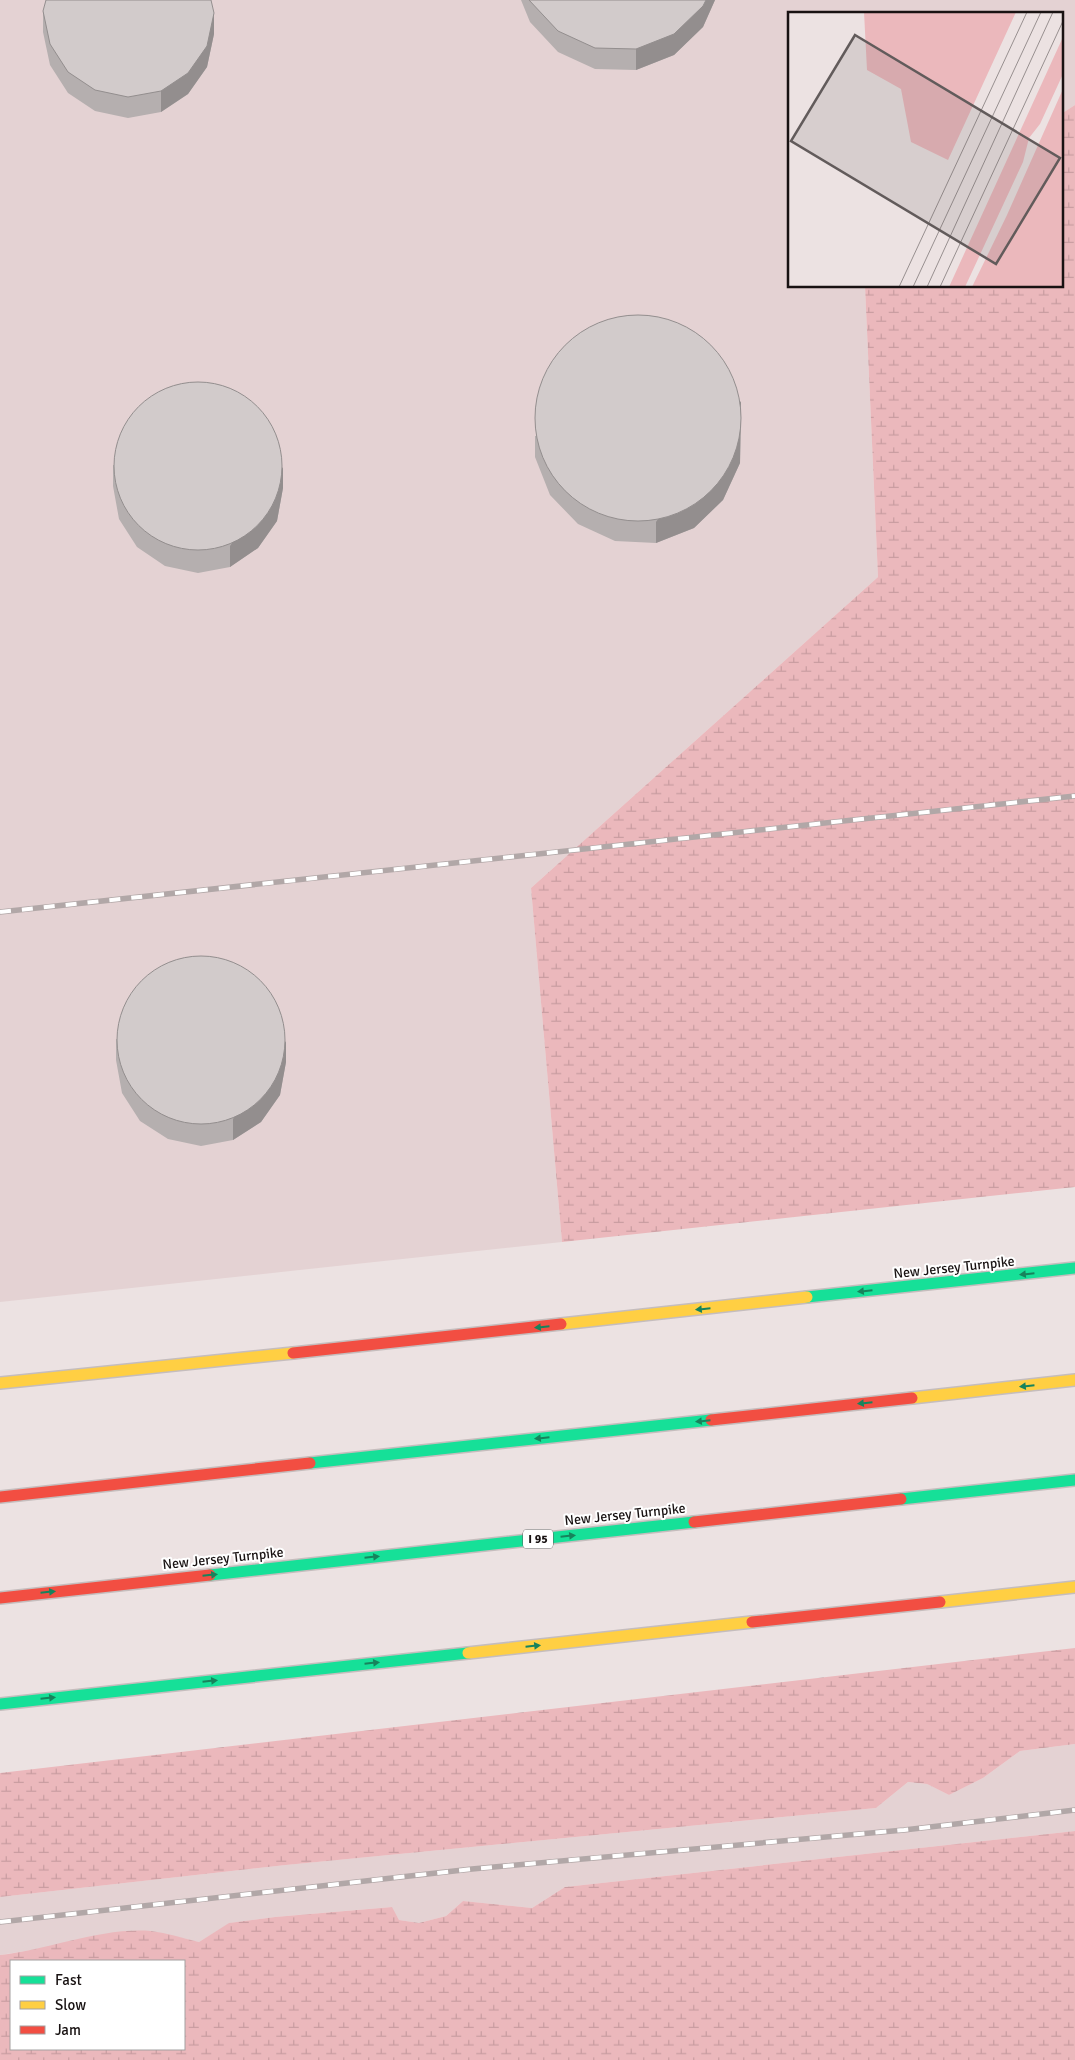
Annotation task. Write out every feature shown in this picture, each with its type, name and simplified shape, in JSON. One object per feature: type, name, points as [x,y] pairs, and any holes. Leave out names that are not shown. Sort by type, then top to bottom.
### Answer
[{"type":"highway","name":"New Jersey Turnpike","points":[[0,1384],[1075,1268]]},
{"type":"highway","points":[[0,1497],[1075,1380]]},
{"type":"highway","name":"New Jersey Turnpike","points":[[0,1598],[1075,1480]]},
{"type":"highway","points":[[0,1704],[1075,1586]]},
{"type":"shaded area","points":[[0,0],[1075,0],[1075,105],[1062,113],[1062,12],[788,12],[788,288],[865,288],[878,577],[531,888],[562,1242],[0,1302]]},
{"type":"shaded area","points":[[1075,1744],[1075,1831],[565,1887],[532,1908],[463,1901],[446,1916],[419,1923],[399,1920],[391,1907],[275,1917],[230,1923],[199,1942],[151,1931],[0,1955],[0,1897],[286,1865],[876,1808],[908,1782],[927,1784],[949,1795],[983,1778],[1020,1751]]},
{"type":"green space","points":[[1075,105],[1075,1187],[562,1242],[531,888],[878,577],[865,288],[1062,288],[1062,113]]},
{"type":"green space","points":[[1075,1648],[1075,1744],[1020,1751],[983,1778],[949,1795],[927,1784],[908,1782],[876,1808],[286,1865],[0,1897],[0,1773]]},
{"type":"green space","points":[[1075,1831],[1075,2060],[0,2060],[0,1955],[37,1949],[113,1932],[151,1931],[199,1942],[229,1923],[275,1917],[392,1907],[399,1920],[419,1923],[446,1916],[463,1901],[532,1908],[565,1887]]},
{"type":"building","points":[[46,0],[211,0],[214,13],[207,46],[188,73],[161,91],[128,97],[95,90],[68,72],[50,44],[43,11]]},
{"type":"building","points":[[529,0],[706,0],[703,6],[674,34],[636,49],[595,48],[558,31]]},
{"type":"building","points":[[628,315],[648,315],[668,319],[687,327],[711,345],[729,369],[737,388],[741,418],[737,448],[729,467],[711,491],[687,509],[668,517],[648,521],[628,521],[608,517],[589,509],[573,498],[558,483],[547,467],[539,448],[535,428],[535,408],[539,388],[547,369],[558,353],[573,338],[589,327],[608,319]]},
{"type":"building","points":[[206,382],[230,388],[258,406],[276,434],[281,450],[281,482],[276,498],[258,526],[245,536],[222,547],[190,550],[166,544],[138,526],[128,513],[117,490],[114,458],[120,434],[138,406],[151,396],[174,385]]},
{"type":"building","points":[[209,956],[233,962],[261,980],[279,1008],[284,1024],[284,1056],[279,1072],[261,1100],[248,1110],[225,1121],[193,1124],[169,1118],[141,1100],[131,1087],[120,1064],[117,1032],[123,1008],[141,980],[154,970],[177,959]]},
{"type":"railway","points":[[0,912],[1075,796]]},
{"type":"railway","points":[[0,1922],[472,1869],[904,1830],[1075,1810]]},
{"type":"traffic: fast","points":[[807,1297],[1075,1268]]},
{"type":"traffic: fast","points":[[310,1463],[711,1420]]},
{"type":"traffic: fast","points":[[901,1499],[1075,1480]]},
{"type":"traffic: fast","points":[[210,1575],[694,1522]]},
{"type":"traffic: fast","points":[[0,1704],[468,1653]]},
{"type":"traffic: slow","points":[[561,1324],[807,1297]]},
{"type":"traffic: slow","points":[[0,1383],[293,1353]]},
{"type":"traffic: slow","points":[[912,1398],[1075,1380]]},
{"type":"traffic: slow","points":[[940,1602],[1075,1587]]},
{"type":"traffic: slow","points":[[468,1653],[752,1622]]},
{"type":"traffic: jam","points":[[293,1353],[561,1324]]},
{"type":"traffic: jam","points":[[711,1420],[912,1398]]},
{"type":"traffic: jam","points":[[0,1497],[310,1463]]},
{"type":"traffic: jam","points":[[694,1522],[901,1499]]},
{"type":"traffic: jam","points":[[0,1598],[210,1575]]},
{"type":"traffic: jam","points":[[752,1622],[940,1602]]}]
